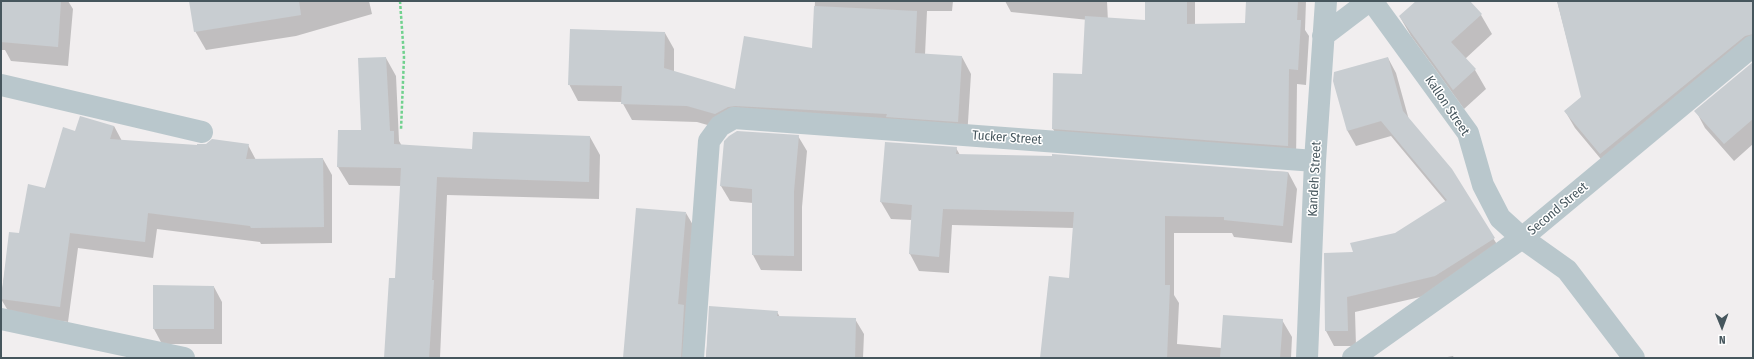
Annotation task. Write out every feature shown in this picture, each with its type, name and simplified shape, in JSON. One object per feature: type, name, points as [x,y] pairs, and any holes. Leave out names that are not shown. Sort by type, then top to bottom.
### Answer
[{"type":"street","name":"Kandeh Street","points":[[1307,358],[1315,161],[1326,1]]},
{"type":"street","points":[[1323,36],[1368,1]]},
{"type":"street","name":"Kallon Street","points":[[1372,1],[1468,133],[1483,185],[1500,218],[1522,238],[1568,270],[1634,358]]},
{"type":"street","name":"Second Street","points":[[1352,358],[1522,238],[1753,46]]},
{"type":"street","points":[[1,85],[202,132]]},
{"type":"street","name":"Tucker Street","points":[[693,358],[709,141],[720,126],[734,118],[1315,161]]},
{"type":"street","points":[[1,319],[184,358]]},
{"type":"path","points":[[400,1],[404,57],[400,130]]},
{"type":"building","points":[[1,1],[61,1],[58,47],[1,42]]},
{"type":"building","points":[[189,1],[299,1],[301,15],[194,32]]},
{"type":"building","points":[[1145,1],[1187,1],[1187,24],[1245,23],[1246,1],[1298,1],[1297,20],[1301,20],[1298,70],[1289,69],[1288,146],[1052,129],[1053,73],[1082,74],[1085,16],[1145,20]]},
{"type":"building","points":[[1416,1],[1470,1],[1482,14],[1451,42],[1476,69],[1453,90],[1399,16]]},
{"type":"building","points":[[1557,1],[1753,1],[1753,34],[1745,36],[1600,154],[1564,111],[1581,97]]},
{"type":"building","points":[[814,6],[917,11],[915,53],[962,56],[958,122],[886,117],[887,114],[735,106],[728,107],[715,114],[687,106],[621,104],[622,86],[568,85],[570,29],[665,32],[664,68],[735,89],[744,36],[812,48]]},
{"type":"building","points":[[386,57],[390,131],[394,131],[394,144],[472,149],[473,132],[590,136],[589,182],[437,177],[432,280],[434,280],[429,358],[384,358],[389,278],[395,278],[401,168],[337,167],[338,130],[361,130],[358,58]]},
{"type":"building","points":[[1388,57],[1403,111],[1452,169],[1495,238],[1435,276],[1347,297],[1348,331],[1325,331],[1324,253],[1353,252],[1350,243],[1395,233],[1447,200],[1381,121],[1347,131],[1333,81],[1334,72]]},
{"type":"building","points":[[1753,62],[1753,119],[1724,144],[1694,111]]},
{"type":"building","points":[[80,116],[114,126],[110,139],[197,145],[206,144],[212,139],[249,144],[246,159],[323,158],[324,227],[251,228],[250,226],[148,213],[145,242],[70,233],[60,307],[1,299],[9,232],[19,233],[28,184],[45,188],[63,127],[75,131]]},
{"type":"building","points":[[737,131],[799,135],[794,191],[794,256],[752,255],[752,189],[720,186],[724,141]]},
{"type":"building","points":[[885,142],[957,147],[956,154],[1052,156],[1052,154],[1288,172],[1283,226],[1224,220],[1224,217],[1165,216],[1165,285],[1170,285],[1167,358],[1040,358],[1049,276],[1069,278],[1074,212],[943,209],[939,257],[909,254],[912,205],[880,202]]},
{"type":"building","points":[[636,208],[686,212],[678,304],[684,305],[681,358],[623,358]]},
{"type":"building","points":[[153,285],[214,286],[214,329],[153,329]]},
{"type":"building","points":[[709,306],[778,311],[777,316],[856,318],[855,358],[706,358]]},
{"type":"building","points":[[1223,315],[1283,319],[1280,358],[1220,358]]}]
